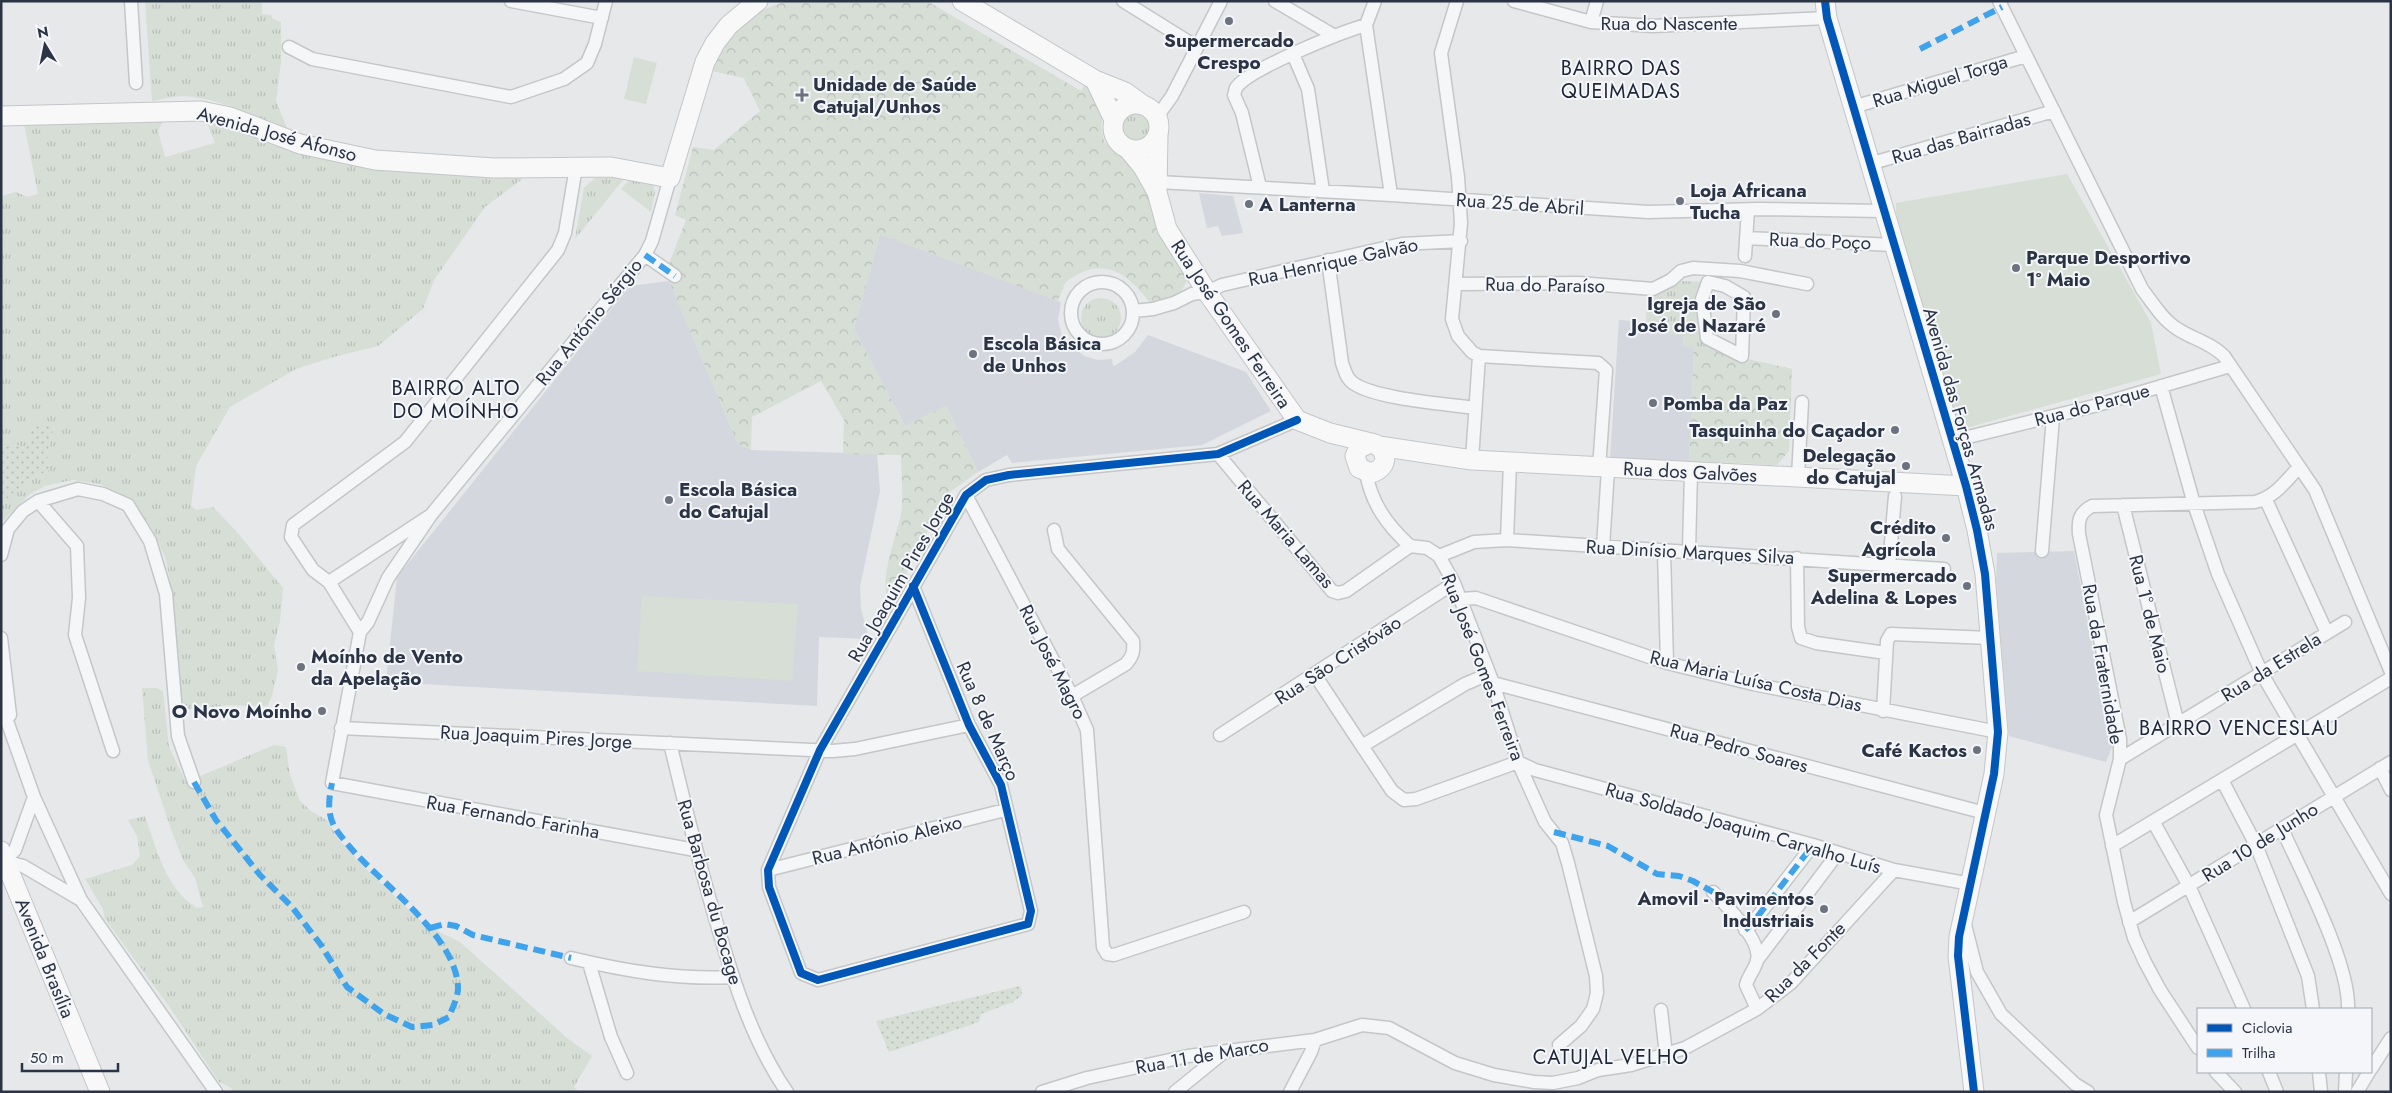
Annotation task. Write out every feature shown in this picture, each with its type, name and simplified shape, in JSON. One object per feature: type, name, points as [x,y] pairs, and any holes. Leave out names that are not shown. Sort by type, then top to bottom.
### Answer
[{"type":"street","points":[[131,1],[136,84]]},
{"type":"street","points":[[511,1],[602,18]]},
{"type":"street","points":[[289,47],[312,59],[511,97],[564,79],[587,63],[595,44],[606,1]]},
{"type":"street","name":"Rua António Sérgio","points":[[329,582],[431,515],[645,255],[652,241],[705,62],[715,43],[729,25],[758,1]]},
{"type":"street","points":[[962,1],[1095,80],[1125,92],[1153,119],[1155,141],[1144,150],[1129,150]]},
{"type":"street","points":[[1124,1],[1197,47]]},
{"type":"street","points":[[1153,119],[1172,96],[1221,1]]},
{"type":"street","points":[[1275,1],[1333,35]]},
{"type":"street","points":[[1375,1],[1366,25],[1392,195]]},
{"type":"street","points":[[1457,1],[1441,53],[1459,199],[1461,241],[1452,319],[1458,336],[1472,352],[1479,356],[1598,363],[1606,370],[1604,547]]},
{"type":"street","name":"Rua do Nascente","points":[[1514,1],[1591,22],[1662,26],[1826,10]]},
{"type":"street","points":[[1591,22],[1597,1]]},
{"type":"street","points":[[1999,1],[2142,289],[2157,310],[2176,328],[2216,348],[2315,490],[2391,672]]},
{"type":"street","name":"Avenida das Forças Armadas","points":[[1826,10],[1869,164],[1966,486],[1985,574],[1998,732],[1994,774],[1960,938],[1959,967],[1974,1092]]},
{"type":"street","points":[[1260,187],[1242,113],[1234,95],[1236,87],[1250,75],[1293,54],[1333,35],[1366,25]]},
{"type":"street","points":[[1293,54],[1308,89],[1323,191]]},
{"type":"street","name":"Rua Miguel Torga","points":[[1853,107],[2026,56]]},
{"type":"street","name":"Rua José Gomes Ferreira","points":[[1095,80],[1114,120],[1114,135],[1122,146],[1129,150],[1158,187]]},
{"type":"street","points":[[1114,120],[1122,109],[1136,104],[1153,119]]},
{"type":"street","name":"Avenida José Afonso","points":[[1,116],[201,110],[230,117],[300,144],[376,160],[494,168],[611,167],[670,178]]},
{"type":"street","name":"Rua das Bairradas","points":[[1869,164],[2054,111]]},
{"type":"street","name":"Rua José Gomes Ferreira","points":[[1153,119],[1158,187],[1167,229],[1207,292],[1297,420],[1378,450]]},
{"type":"street","points":[[360,632],[329,582],[313,570],[291,537],[293,525],[405,442],[558,250],[565,233],[576,167]]},
{"type":"street","name":"Rua 25 de Abril","points":[[1158,187],[1260,187],[1648,212],[1748,210],[1883,211]]},
{"type":"street","points":[[1745,256],[1748,210]]},
{"type":"street","name":"Rua do Poço","points":[[1746,238],[1893,245]]},
{"type":"street","name":"Rua Henrique Galvão","points":[[1133,310],[1153,309],[1174,303],[1192,294],[1207,292],[1222,285],[1402,244],[1461,241]]},
{"type":"street","points":[[645,255],[675,276]]},
{"type":"street","points":[[1328,260],[1342,363],[1346,376],[1354,384],[1398,397],[1475,408]]},
{"type":"street","name":"Rua do Paraíso","points":[[1456,284],[1579,283],[1653,289],[1682,272],[1693,268],[1740,271],[1806,284]]},
{"type":"street","points":[[1708,282],[1712,282],[1725,286],[1744,297],[1742,356],[1706,338],[1702,299],[1708,282]]},
{"type":"street","points":[[1097,283],[1117,286],[1128,296],[1133,310],[1132,321],[1128,330],[1121,338],[1112,343],[1102,344],[1092,342],[1076,330],[1071,310],[1074,300],[1083,289],[1097,283]]},
{"type":"street","points":[[1472,460],[1479,356]]},
{"type":"street","name":"Rua do Parque","points":[[1952,441],[2053,417],[2230,366]]},
{"type":"street","points":[[2161,386],[2194,504],[2218,574],[2262,674],[2391,894]]},
{"type":"street","points":[[1798,477],[1802,402]]},
{"type":"street","points":[[2042,551],[2053,417]]},
{"type":"street","name":"Rua Joaquim Pires Jorge","points":[[768,870],[820,750],[966,495],[986,480],[1009,475],[1218,454],[1297,420]]},
{"type":"street","name":"Rua José Gomes Ferreira","points":[[1330,433],[1355,456],[1357,464],[1366,472]]},
{"type":"street","points":[[1355,456],[1359,448],[1378,450],[1375,472],[1366,472],[1369,490],[1382,517],[1410,546]]},
{"type":"street","name":"Rua dos Galvões","points":[[1378,450],[1510,463],[1966,486]]},
{"type":"street","name":"Rua Maria Lamas","points":[[1218,454],[1332,591],[1338,593],[1346,591],[1410,546]]},
{"type":"street","points":[[1507,540],[1510,463]]},
{"type":"street","points":[[2123,505],[2255,502],[2266,500],[2298,468]]},
{"type":"street","points":[[1689,551],[1691,472]]},
{"type":"street","points":[[1,555],[8,529],[23,511],[38,501],[78,488],[103,494],[128,505],[150,541],[166,594],[178,736],[194,782]]},
{"type":"street","name":"Rua José Magro","points":[[966,495],[1072,696],[1087,730],[1103,947],[1107,954],[1114,955],[1244,912]]},
{"type":"street","points":[[1889,566],[1895,496]]},
{"type":"street","points":[[2266,500],[2327,633]]},
{"type":"street","points":[[38,501],[77,546],[79,598],[75,635],[113,751]]},
{"type":"street","name":"Rua 1º de Maio","points":[[2123,505],[2178,724]]},
{"type":"street","name":"Rua da Fraternidade","points":[[2123,505],[2092,506],[2083,511],[2078,519],[2079,534],[2120,739],[2120,759],[2106,806],[2106,815],[2134,938],[2160,990],[2197,1046]]},
{"type":"street","points":[[342,728],[360,632],[368,622],[388,578],[431,515]]},
{"type":"street","points":[[1054,530],[1058,549],[1133,641],[1134,650],[1132,657],[1126,664],[1072,696]]},
{"type":"street","name":"Rua Dinísio Marques Silva","points":[[1439,556],[1474,542],[1507,540],[1944,569]]},
{"type":"street","name":"Rua José Gomes Ferreira","points":[[1410,546],[1427,548],[1439,556],[1454,583],[1491,678],[1518,762],[1545,822],[1562,844],[1568,863],[1596,976],[1596,993],[1594,1009],[1581,1026],[1559,1045]]},
{"type":"street","points":[[1664,551],[1667,663]]},
{"type":"street","points":[[1797,558],[1798,627],[1801,638],[1816,643],[1886,653]]},
{"type":"street","name":"Rua São Cristóvão","points":[[1220,735],[1454,583]]},
{"type":"street","name":"Rua 8 de Março","points":[[768,870],[769,887],[801,973],[818,980],[1028,924],[1031,911],[1000,785],[969,725],[913,586]]},
{"type":"street","name":"Rua Maria Luísa Costa Dias","points":[[1461,599],[1476,598],[1484,600],[1667,663],[1753,684],[1883,711],[1998,732]]},
{"type":"street","name":"Rua da Estrela","points":[[2120,759],[2345,622]]},
{"type":"street","points":[[1883,711],[1886,641],[1891,634],[1990,638]]},
{"type":"street","points":[[1,638],[13,739]]},
{"type":"street","points":[[1314,675],[1392,791],[1404,800],[1416,799],[1518,762]]},
{"type":"street","points":[[1362,746],[1465,684],[1491,678]]},
{"type":"street","name":"Rua Pedro Soares","points":[[1491,678],[1985,813]]},
{"type":"street","points":[[2112,846],[2391,678]]},
{"type":"street","points":[[1,704],[34,796],[81,900],[216,1092]]},
{"type":"street","points":[[820,750],[855,749],[969,725]]},
{"type":"street","name":"Rua Joaquim Pires Jorge","points":[[342,728],[820,750]]},
{"type":"street","name":"Rua Fernando Farinha","points":[[342,728],[332,783],[695,850]]},
{"type":"street","name":"Rua Barbosa du Bocage","points":[[670,743],[695,850],[734,976],[758,1040],[787,1092]]},
{"type":"street","name":"Rua Soldado Joaquim Carvalho Luís","points":[[1518,762],[1535,770],[1813,845],[1894,870],[1971,884]]},
{"type":"street","points":[[2386,765],[2391,790]]},
{"type":"street","name":"Rua 10 de Junho","points":[[2129,922],[2334,795],[2386,765]]},
{"type":"street","points":[[2222,780],[2256,845],[2308,976],[2313,1008]]},
{"type":"street","points":[[2,857],[15,850],[34,796]]},
{"type":"street","name":"Rua António Aleixo","points":[[768,870],[1006,810]]},
{"type":"street","points":[[2153,821],[2189,886],[2244,1008]]},
{"type":"street","points":[[2282,828],[2334,947],[2344,978],[2348,1008]]},
{"type":"street","points":[[1745,930],[1751,925],[1813,845]]},
{"type":"street","points":[[1757,1009],[1746,985],[1758,960],[1838,853]]},
{"type":"street","points":[[2,857],[23,866],[81,900]]},
{"type":"street","name":"Avenida Brasília","points":[[2,857],[100,1092]]},
{"type":"street","name":"Rua da Fonte","points":[[1362,1025],[1389,1028],[1455,1063],[1494,1074],[1534,1082],[1553,1083],[1578,1078],[1598,1070],[1631,1065],[1666,1055],[1727,1027],[1757,1009],[1791,982],[1894,870]]},
{"type":"street","points":[[1713,892],[1733,913],[1756,946],[1758,960]]},
{"type":"street","points":[[1964,920],[1977,972],[2001,1014],[2075,1084],[2088,1092]]},
{"type":"street","points":[[571,958],[629,972],[710,978],[734,976]]},
{"type":"street","points":[[589,962],[611,1037],[628,1073]]},
{"type":"street","points":[[1661,1010],[1666,1055]]},
{"type":"street","name":"Rua 11 de Marco","points":[[1042,1092],[1137,1067],[1188,1056],[1223,1053],[1278,1043],[1315,1040],[1362,1025]]},
{"type":"street","points":[[2372,1068],[2391,1038]]},
{"type":"street","points":[[1290,1092],[1311,1052],[1315,1040]]},
{"type":"street","points":[[1175,1092],[1223,1053]]},
{"type":"street","points":[[2217,1073],[2235,1092]]},
{"type":"street","points":[[2269,1073],[2277,1092]]},
{"type":"street","points":[[2319,1073],[2321,1092]]},
{"type":"street","points":[[2345,1092],[2346,1073]]},
{"type":"street","points":[[2357,1092],[2369,1073]]},
{"type":"shaded area","points":[[1199,193],[1233,196],[1243,233],[1222,236],[1218,226],[1207,228]]},
{"type":"shaded area","name":"Escola Básica de Unhos","points":[[880,234],[1061,302],[1058,320],[1062,336],[1084,356],[1098,360],[1112,359],[1113,366],[1135,352],[1148,335],[1246,372],[1271,411],[1202,445],[1012,463],[1007,455],[978,472],[946,406],[905,426],[854,329]]},
{"type":"shaded area","name":"Escola Básica do Catujal","points":[[669,281],[738,444],[751,450],[877,454],[880,491],[860,587],[861,609],[869,639],[819,637],[817,706],[386,682],[397,577],[630,286]]},
{"type":"shaded area","name":"Pomba da Paz","points":[[1619,320],[1657,323],[1656,333],[1684,335],[1683,346],[1694,347],[1689,461],[1610,459]]},
{"type":"shaded area","points":[[2074,551],[2112,747],[2106,762],[2009,736],[1996,581],[1997,553]]},
{"type":"green space","points":[[145,1],[262,1],[262,14],[271,15],[273,19],[281,22],[281,62],[276,101],[288,130],[237,109],[196,97],[171,97],[152,101]]},
{"type":"green space","points":[[787,1],[927,1],[1081,91],[1086,83],[1104,110],[1101,125],[1104,141],[1115,153],[1134,163],[1188,279],[1180,293],[1150,303],[1122,275],[1102,268],[1090,270],[1078,274],[1065,283],[1058,301],[880,234],[854,329],[905,426],[946,406],[978,472],[947,494],[890,605],[887,595],[886,572],[902,507],[901,455],[843,454],[844,420],[821,381],[752,417],[751,450],[738,444],[669,281],[670,261],[686,220],[675,215],[693,147],[714,150],[760,111],[744,78],[712,71],[725,48],[744,23],[757,13]]},
{"type":"green space","points":[[634,57],[657,63],[646,104],[624,99]]},
{"type":"green space","points":[[1136,110],[1142,111],[1150,119],[1150,131],[1142,139],[1136,140],[1130,139],[1122,131],[1121,125],[1122,119],[1130,111]]},
{"type":"green space","points":[[204,116],[255,138],[313,156],[523,175],[521,180],[485,207],[434,280],[423,309],[378,346],[296,369],[230,407],[196,466],[191,506],[196,510],[213,507],[236,531],[283,588],[280,621],[274,645],[278,670],[272,696],[267,706],[229,705],[182,710],[172,591],[166,560],[153,530],[130,500],[100,484],[72,480],[45,486],[30,494],[1,523],[1,501],[8,498],[25,482],[49,470],[47,453],[54,428],[40,423],[26,449],[18,445],[1,447],[1,196],[16,192],[27,197],[38,194],[24,124],[165,117],[158,131],[165,157],[215,143]]},
{"type":"green space","name":"Parque Desportivo 1º Maio","points":[[2067,174],[2151,323],[2161,374],[1959,430],[1896,213],[1896,203]]},
{"type":"green space","points":[[595,178],[620,178],[623,180],[575,239],[584,188]]},
{"type":"green space","points":[[629,180],[653,185],[655,192],[651,212],[621,189]]},
{"type":"green space","points":[[1682,281],[1708,282],[1707,330],[1742,358],[1683,346],[1684,335],[1655,333],[1657,323],[1646,323],[1647,296],[1659,294]]},
{"type":"green space","points":[[1097,298],[1105,298],[1112,301],[1118,307],[1121,318],[1118,329],[1112,335],[1105,338],[1097,338],[1090,335],[1084,329],[1081,322],[1081,314],[1084,307],[1090,301]]},
{"type":"green space","points":[[1694,347],[1792,369],[1789,451],[1777,465],[1689,461]]},
{"type":"green space","points":[[40,423],[54,427],[47,453],[49,470],[25,482],[8,498],[1,501],[1,447],[18,445],[26,449],[33,424]]},
{"type":"green space","points":[[642,596],[798,604],[792,681],[637,671]]},
{"type":"green space","points":[[142,688],[156,688],[163,691],[169,747],[186,782],[274,745],[286,747],[290,775],[300,801],[311,811],[327,820],[339,840],[364,867],[425,925],[460,942],[567,1038],[592,1056],[574,1087],[579,1092],[234,1092],[230,1087],[219,1082],[171,1009],[105,919],[103,909],[85,879],[132,865],[140,856],[137,836],[128,820],[145,816],[163,867],[177,890],[197,908],[203,907],[195,878],[183,860],[172,832],[148,760]]},
{"type":"green space","points":[[1019,986],[1022,990],[1022,995],[1013,1002],[981,1014],[979,1022],[889,1052],[876,1021]]},
{"type":"marked path","points":[[1920,49],[2002,7]]},
{"type":"marked path","points":[[645,255],[675,276]]},
{"type":"marked path","points":[[194,782],[216,820],[260,875],[292,907],[321,945],[347,987],[384,1014],[412,1027],[433,1025],[449,1017],[455,1003],[458,988],[454,969],[445,949],[432,930],[363,861],[337,831],[329,810],[332,783]]},
{"type":"marked path","points":[[1554,832],[1608,846],[1657,874],[1679,876],[1713,892]]},
{"type":"marked path","points":[[1745,930],[1751,925],[1813,845]]},
{"type":"marked path","points":[[430,928],[445,924],[456,926],[473,935],[571,958]]},
{"type":"cycle path","points":[[1825,1],[1827,18],[1966,486],[1985,574],[1998,732],[1994,774],[1959,937],[1958,956],[1974,1092]]},
{"type":"cycle path","points":[[913,586],[969,725],[1001,785],[1031,911],[1028,924],[818,980],[801,973],[769,887],[768,870],[820,750],[966,495],[986,480],[1009,475],[1218,454],[1297,420]]},
{"type":"place","name":"Supermercado Crespo","points":[[1229,21]]},
{"type":"place","name":"Unidade de Saúde Catujal/Unhos","points":[[802,95]]},
{"type":"place","name":"Loja Africana Tucha","points":[[1680,201]]},
{"type":"place","name":"A Lanterna","points":[[1249,204]]},
{"type":"place","name":"Parque Desportivo 1º Maio","points":[[2016,268]]},
{"type":"place","name":"Igreja de São José de Nazaré","points":[[1776,314]]},
{"type":"place","name":"Escola Básica de Unhos","points":[[973,354]]},
{"type":"place","name":"Pomba da Paz","points":[[1653,403]]},
{"type":"place","name":"Tasquinha do Caçador","points":[[1895,430]]},
{"type":"place","name":"Delegação do Catujal","points":[[1906,466]]},
{"type":"place","name":"Escola Básica do Catujal","points":[[669,500]]},
{"type":"place","name":"Crédito Agrícola","points":[[1946,538]]},
{"type":"place","name":"Supermercado Adelina & Lopes","points":[[1967,586]]},
{"type":"place","name":"Moínho de Vento da Apelação","points":[[301,667]]},
{"type":"place","name":"O Novo Moínho","points":[[322,711]]},
{"type":"place","name":"Café Kactos","points":[[1977,750]]},
{"type":"place","name":"Amovil - Pavimentos Industriais","points":[[1824,909]]},
{"type":"district","name":"BAIRRO DAS QUEIMADAS","points":[[1621,80]]},
{"type":"district","name":"BAIRRO ALTO DO MOÍNHO","points":[[456,400]]},
{"type":"district","name":"BAIRRO VENCESLAU","points":[[2239,728]]},
{"type":"district","name":"CATUJAL VELHO","points":[[1611,1057]]}]
